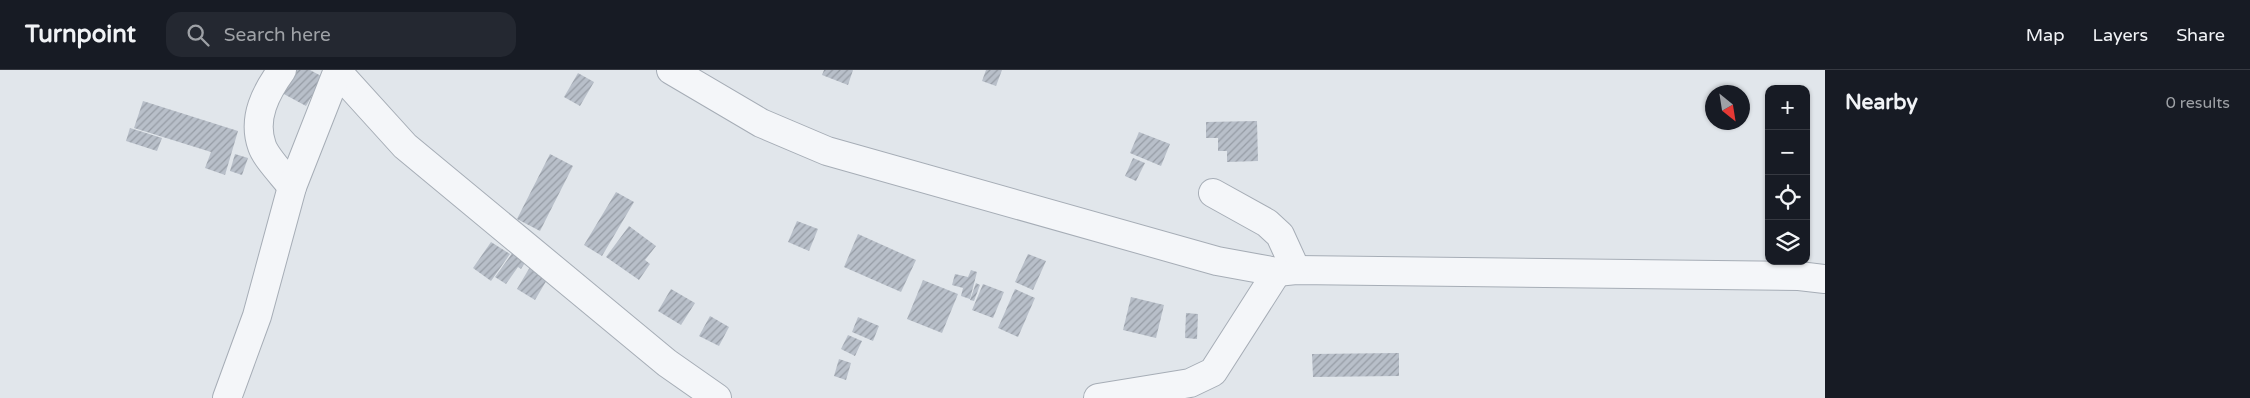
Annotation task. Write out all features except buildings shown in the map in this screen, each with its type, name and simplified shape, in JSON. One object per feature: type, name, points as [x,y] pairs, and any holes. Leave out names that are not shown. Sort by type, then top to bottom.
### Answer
[{"type":"street","points":[[282,70],[268,89],[257,124],[262,147],[292,186]]},
{"type":"street","points":[[227,398],[257,316],[292,186],[337,70],[405,146],[667,362],[717,398]]},
{"type":"street","points":[[671,70],[761,123],[827,151],[1217,261],[1286,271],[1799,276],[1825,279]]},
{"type":"street","points":[[1098,398],[1190,383],[1213,372],[1286,271],[1280,235],[1267,223],[1213,193]]}]
